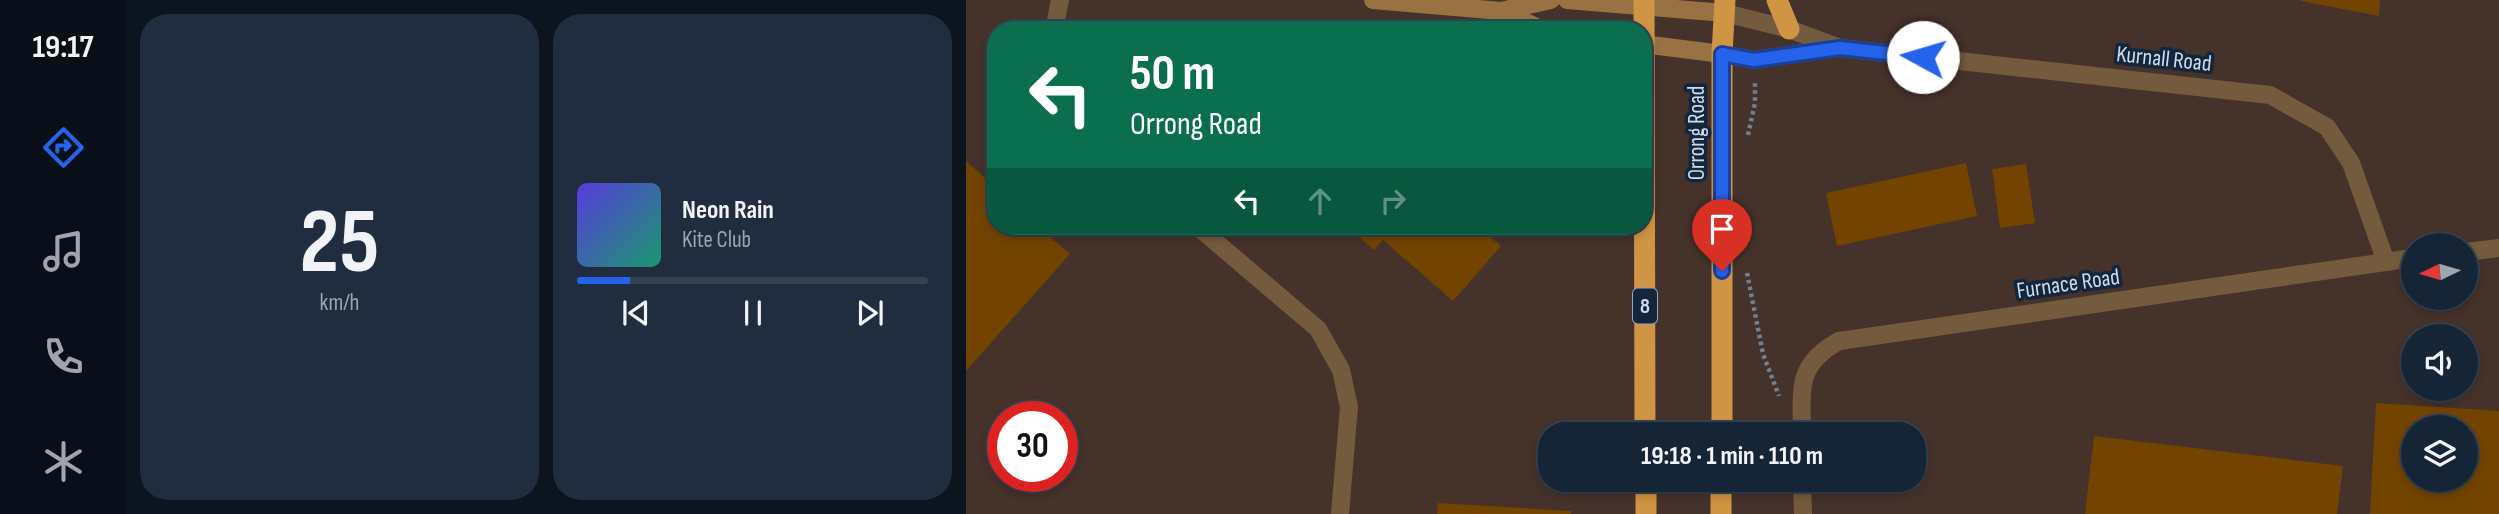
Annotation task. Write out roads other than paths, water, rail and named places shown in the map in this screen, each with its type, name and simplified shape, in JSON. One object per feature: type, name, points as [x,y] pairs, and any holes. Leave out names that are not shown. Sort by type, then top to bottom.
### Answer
[{"type":"highway","points":[[1777,0],[1789,29]]},
{"type":"highway","name":"8","points":[[1644,3],[1644,21]]},
{"type":"highway","name":"Orrong Road","points":[[1721,422],[1722,54],[1725,6]]},
{"type":"highway","name":"8","points":[[1644,235],[1646,422]]},
{"type":"highway","points":[[1646,492],[1646,514]]},
{"type":"highway","points":[[1721,492],[1721,514]]},
{"type":"street","points":[[1056,21],[1060,0]]},
{"type":"street","points":[[1373,0],[1501,11],[1552,0]]},
{"type":"street","name":"Kurnall Road","points":[[1567,0],[1725,6],[1840,48]]},
{"type":"street","points":[[1501,11],[1523,21]]},
{"type":"street","name":"Kurnall Road","points":[[1652,45],[1754,60],[1840,48],[2270,95],[2326,127],[2345,154],[2369,208],[2386,262]]},
{"type":"street","points":[[1208,235],[1318,329],[1341,370],[1349,407],[1340,514]]},
{"type":"street","points":[[2478,251],[2499,248]]},
{"type":"street","name":"Furnace Road","points":[[1802,422],[1803,382],[1810,362],[1823,349],[1839,341],[2401,260]]},
{"type":"street","points":[[1802,492],[1802,514]]}]
